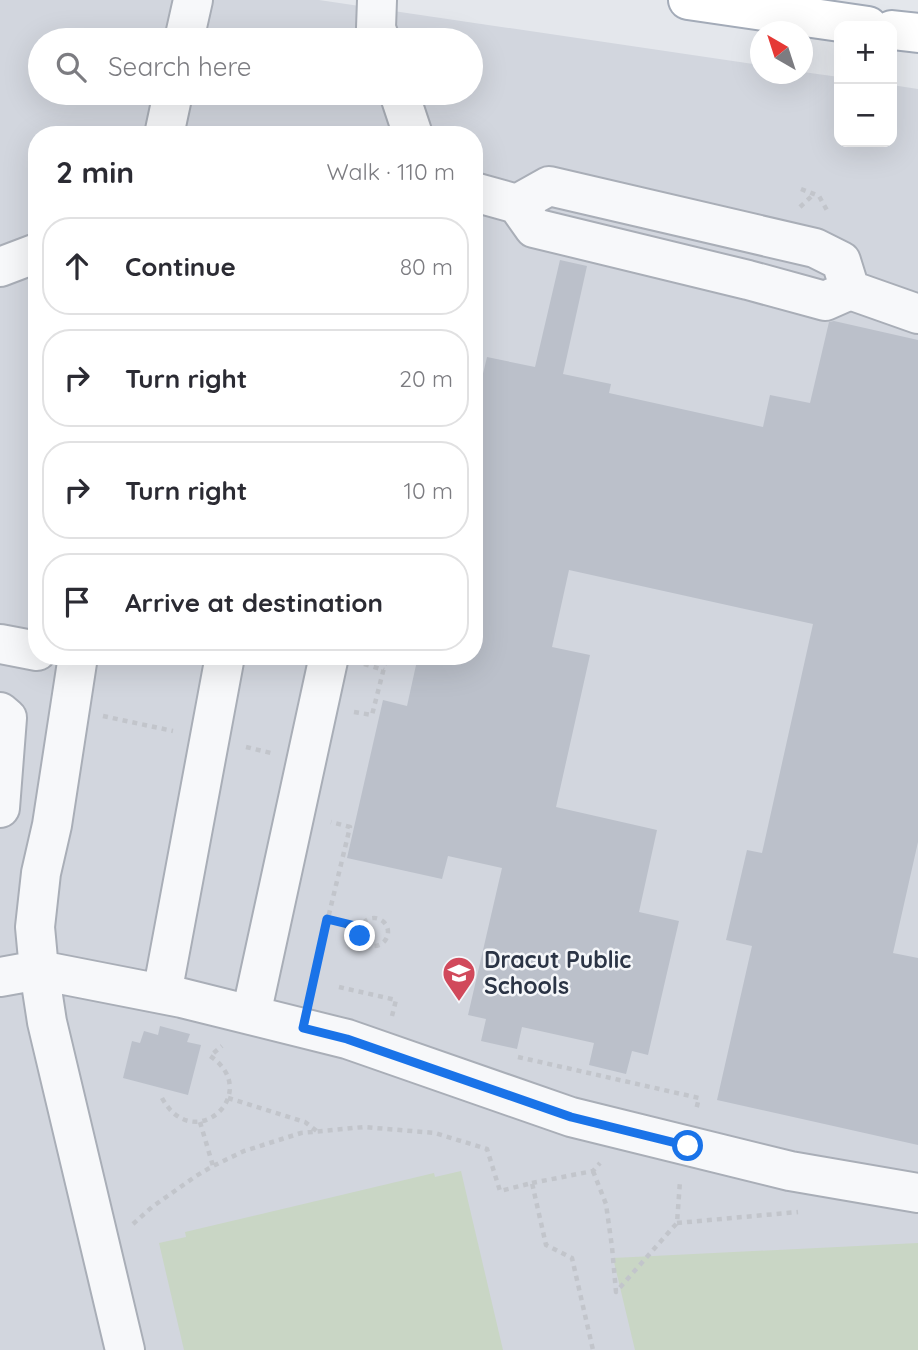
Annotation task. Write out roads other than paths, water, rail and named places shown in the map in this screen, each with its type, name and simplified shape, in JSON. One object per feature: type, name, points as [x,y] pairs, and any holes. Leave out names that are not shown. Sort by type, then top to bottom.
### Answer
[{"type":"main road","points":[[688,0],[790,7],[847,21]]},
{"type":"main road","points":[[897,31],[918,33]]},
{"type":"lane","points":[[187,28],[193,0]]},
{"type":"lane","points":[[376,28],[377,0]]},
{"type":"lane","points":[[166,126],[170,105]]},
{"type":"lane","points":[[403,105],[410,126]]},
{"type":"lane","points":[[483,195],[517,204],[534,228],[825,301],[850,290],[918,314]]},
{"type":"lane","points":[[0,267],[28,256]]},
{"type":"lane","points":[[0,644],[28,649]]},
{"type":"lane","points":[[72,665],[35,927],[47,1022],[125,1350]]},
{"type":"lane","points":[[162,994],[223,665]]},
{"type":"lane","points":[[251,1015],[327,665]]},
{"type":"lane","points":[[0,712],[7,718],[0,808]]},
{"type":"lane","points":[[0,977],[39,970],[162,994],[347,1039],[571,1117],[790,1171],[918,1193]]},
{"type":"place","name":"Dracut Public Schools","points":[[459,1003]]}]
